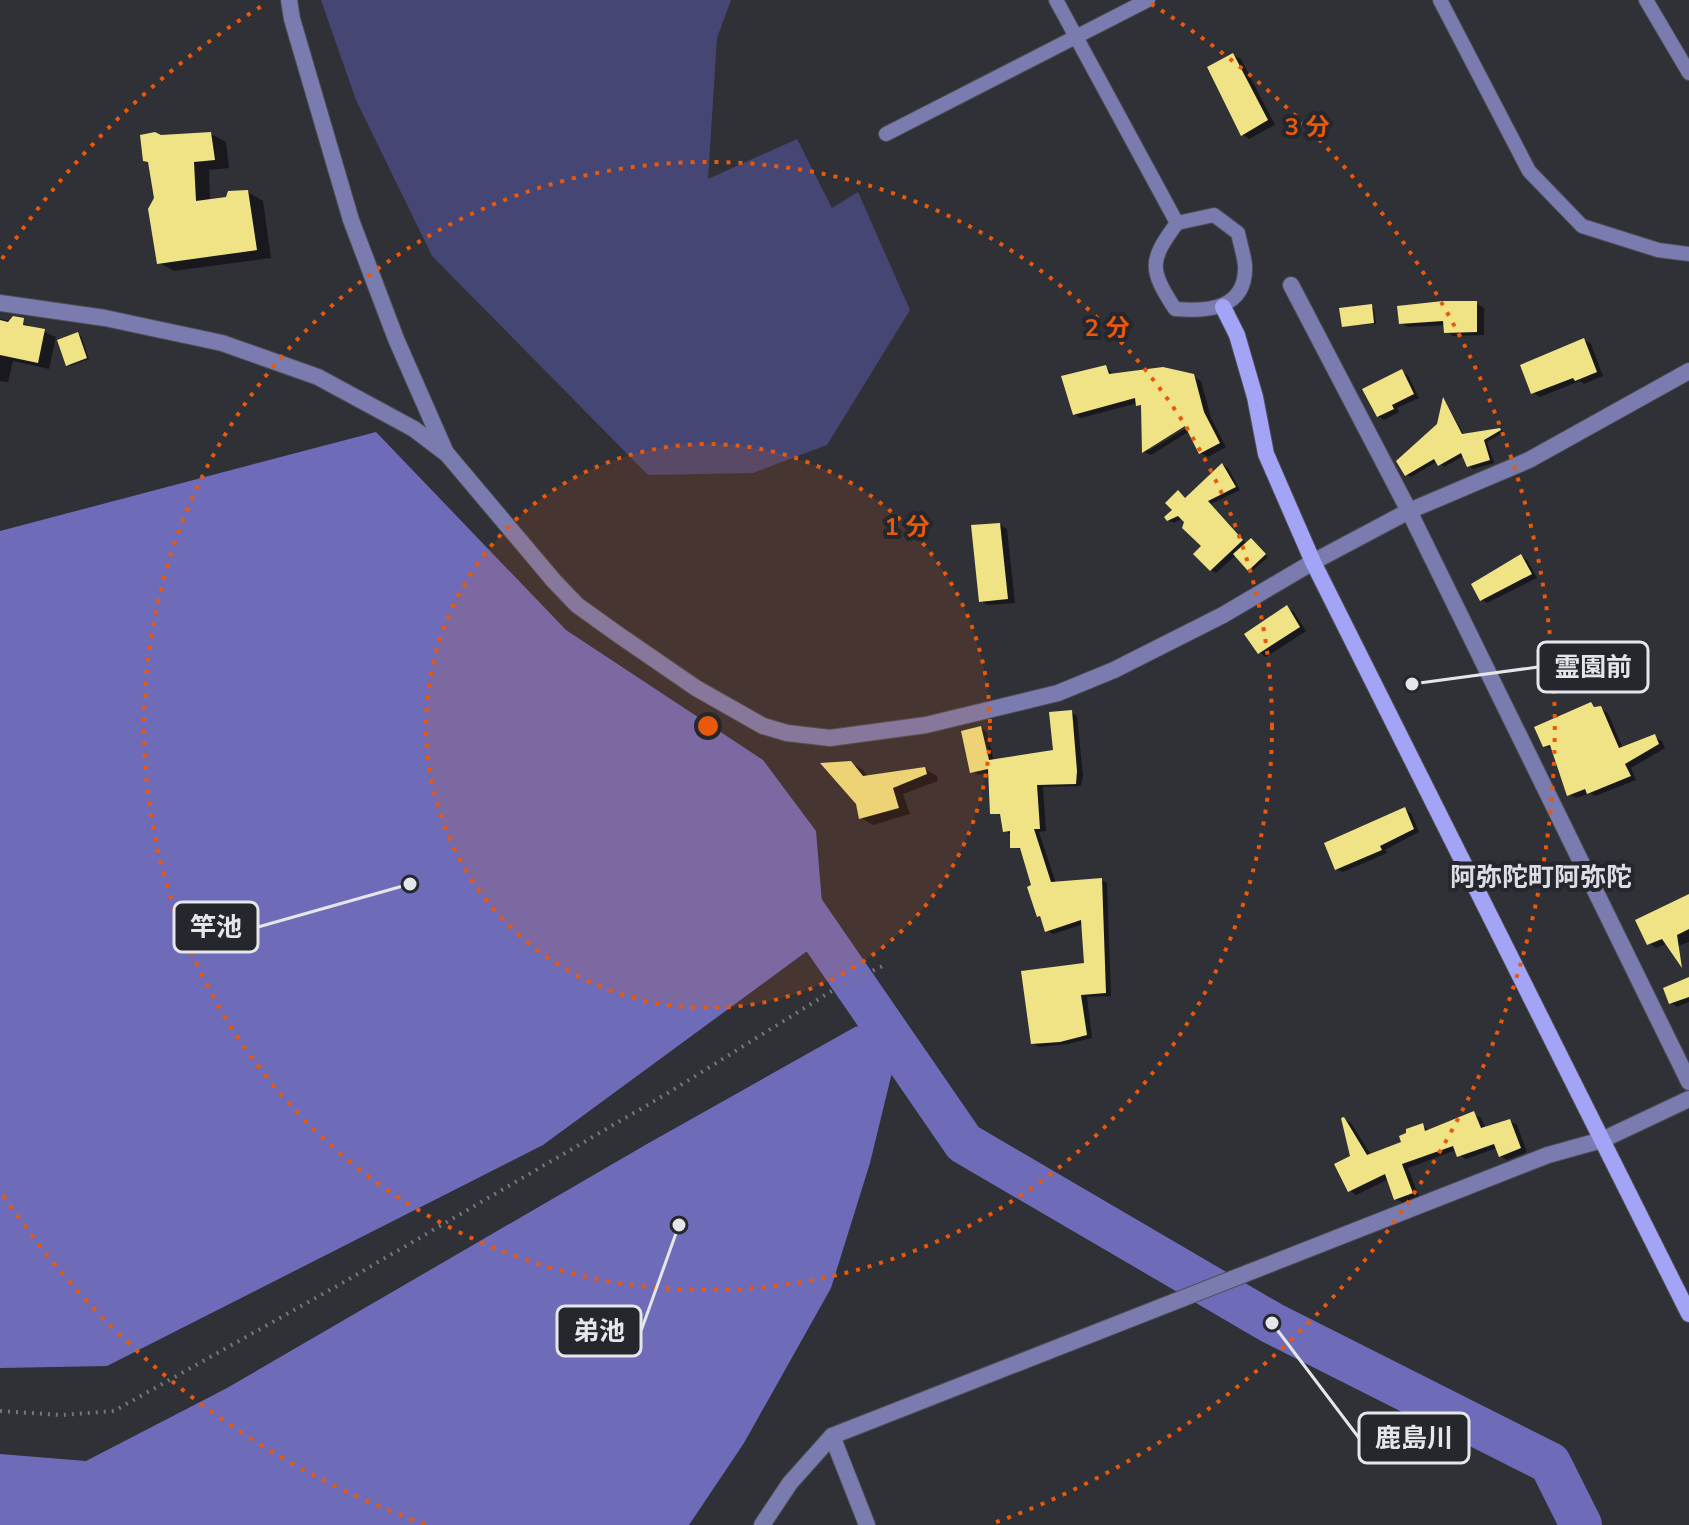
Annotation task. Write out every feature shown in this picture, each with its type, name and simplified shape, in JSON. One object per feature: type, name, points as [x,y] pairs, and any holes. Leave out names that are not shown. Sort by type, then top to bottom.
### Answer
[{"type":"street","points":[[289,0],[351,220],[396,339],[447,454]]},
{"type":"street","points":[[1291,285],[1409,511],[1689,1082]]},
{"type":"street","points":[[0,303],[105,318],[222,343],[318,377],[414,429],[447,454],[577,605],[696,688],[763,726],[787,733],[830,738],[926,725],[1058,693],[1114,670],[1223,615],[1409,511],[1529,460],[1689,371]]},
{"type":"street","points":[[1223,307],[1237,335],[1255,397],[1266,454],[1313,562],[1689,1314]]},
{"type":"street","points":[[762,1525],[790,1483],[832,1436],[1534,1161],[1602,1140],[1689,1099]]},
{"type":"street","points":[[832,1436],[867,1525]]},
{"type":"lane","points":[[1056,0],[1177,223]]},
{"type":"lane","points":[[886,134],[1148,0]]},
{"type":"lane","points":[[1440,0],[1529,171],[1582,226],[1658,250],[1689,254]]},
{"type":"lane","points":[[1646,0],[1689,73]]},
{"type":"lane","points":[[1214,215],[1238,233],[1245,266],[1240,289],[1223,307],[1199,311],[1175,309],[1162,289],[1154,264],[1159,247],[1177,223],[1214,215]]},
{"type":"path","points":[[0,1411],[61,1415],[114,1411],[344,1282],[655,1101],[843,984],[883,966]]},
{"type":"shaded area","points":[[321,0],[731,0],[717,38],[708,179],[797,139],[832,208],[858,192],[910,310],[827,445],[753,473],[648,475],[432,256],[356,100]]},
{"type":"shaded area","points":[[376,432],[566,630],[763,760],[816,831],[825,938],[543,1145],[107,1366],[0,1368],[0,531]]},
{"type":"shaded area","points":[[871,1023],[896,1056],[870,1163],[831,1288],[744,1443],[689,1525],[0,1525],[0,1454],[86,1461],[227,1388],[647,1144],[855,1027]]},
{"type":"building","points":[[1233,53],[1268,120],[1241,136],[1207,67]]},
{"type":"building","points":[[155,132],[161,135],[211,132],[215,160],[194,162],[196,201],[226,197],[228,191],[248,190],[257,250],[157,264],[148,209],[154,198],[148,162],[143,161],[140,135]]},
{"type":"building","points":[[1477,301],[1477,332],[1444,333],[1443,321],[1399,324],[1397,306]]},
{"type":"building","points":[[1372,304],[1374,323],[1342,327],[1339,308]]},
{"type":"building","points":[[13,316],[24,318],[23,325],[45,329],[38,363],[0,355],[0,320],[8,322]]},
{"type":"building","points":[[78,332],[87,358],[66,366],[57,340]]},
{"type":"building","points":[[1584,338],[1597,372],[1531,394],[1520,365]]},
{"type":"building","points":[[1106,365],[1109,374],[1163,367],[1194,374],[1204,412],[1220,443],[1199,454],[1185,426],[1142,453],[1141,405],[1136,406],[1135,398],[1073,415],[1061,376]]},
{"type":"building","points":[[1402,369],[1414,394],[1377,417],[1362,389]]},
{"type":"building","points":[[1443,397],[1462,434],[1500,428],[1484,440],[1490,460],[1467,467],[1461,453],[1438,466],[1434,459],[1405,476],[1396,461],[1437,424]]},
{"type":"building","points":[[1222,463],[1236,487],[1208,501],[1243,540],[1210,571],[1193,554],[1201,546],[1182,528],[1184,522],[1178,516],[1167,521],[1164,517],[1172,510],[1165,503],[1178,490],[1185,498]]},
{"type":"building","points":[[1000,523],[1008,599],[979,602],[971,525]]},
{"type":"building","points":[[1251,538],[1266,554],[1248,571],[1233,554]]},
{"type":"building","points":[[1521,554],[1532,574],[1480,601],[1471,584]]},
{"type":"building","points":[[1287,605],[1300,627],[1258,654],[1244,634]]},
{"type":"building","points":[[1591,702],[1594,707],[1601,706],[1619,748],[1655,734],[1659,744],[1625,764],[1631,776],[1587,794],[1585,789],[1567,796],[1550,745],[1543,747],[1534,727]]},
{"type":"building","points":[[1072,710],[1076,784],[1037,785],[1040,829],[1034,829],[1051,882],[1102,878],[1106,993],[1081,995],[1087,1035],[1060,1042],[1031,1044],[1021,971],[1084,963],[1081,920],[1045,932],[1027,887],[1031,885],[1020,848],[1010,848],[1010,831],[1003,832],[1000,814],[990,814],[988,769],[970,773],[961,731],[981,726],[989,760],[1053,750],[1049,712]]},
{"type":"building","points":[[851,761],[863,776],[925,767],[927,774],[893,788],[899,808],[859,819],[856,804],[820,763]]},
{"type":"building","points":[[1405,807],[1414,829],[1380,846],[1382,850],[1335,870],[1324,843]]},
{"type":"building","points":[[1689,894],[1689,929],[1677,935],[1682,968],[1662,939],[1647,945],[1635,920]]},
{"type":"building","points":[[1689,977],[1689,997],[1669,1004],[1663,988]]},
{"type":"building","points":[[1474,1111],[1481,1128],[1510,1119],[1521,1148],[1499,1157],[1494,1144],[1457,1157],[1453,1146],[1402,1164],[1413,1193],[1394,1200],[1385,1174],[1348,1192],[1334,1164],[1350,1156],[1341,1118],[1344,1117],[1367,1155],[1401,1142],[1399,1136],[1406,1133],[1406,1129],[1423,1123],[1425,1131]]},
{"type":"waterway","points":[[794,896],[964,1143],[1272,1323],[1550,1463],[1581,1525]]},
{"type":"place","name":"霊園前","points":[[1412,684]]},
{"type":"place","name":"竿池","points":[[410,884]]},
{"type":"place","name":"弟池","points":[[679,1225]]},
{"type":"place","name":"鹿島川","points":[[1272,1323]]},
{"type":"district","name":"阿弥陀町阿弥陀","points":[[1541,877]]}]
